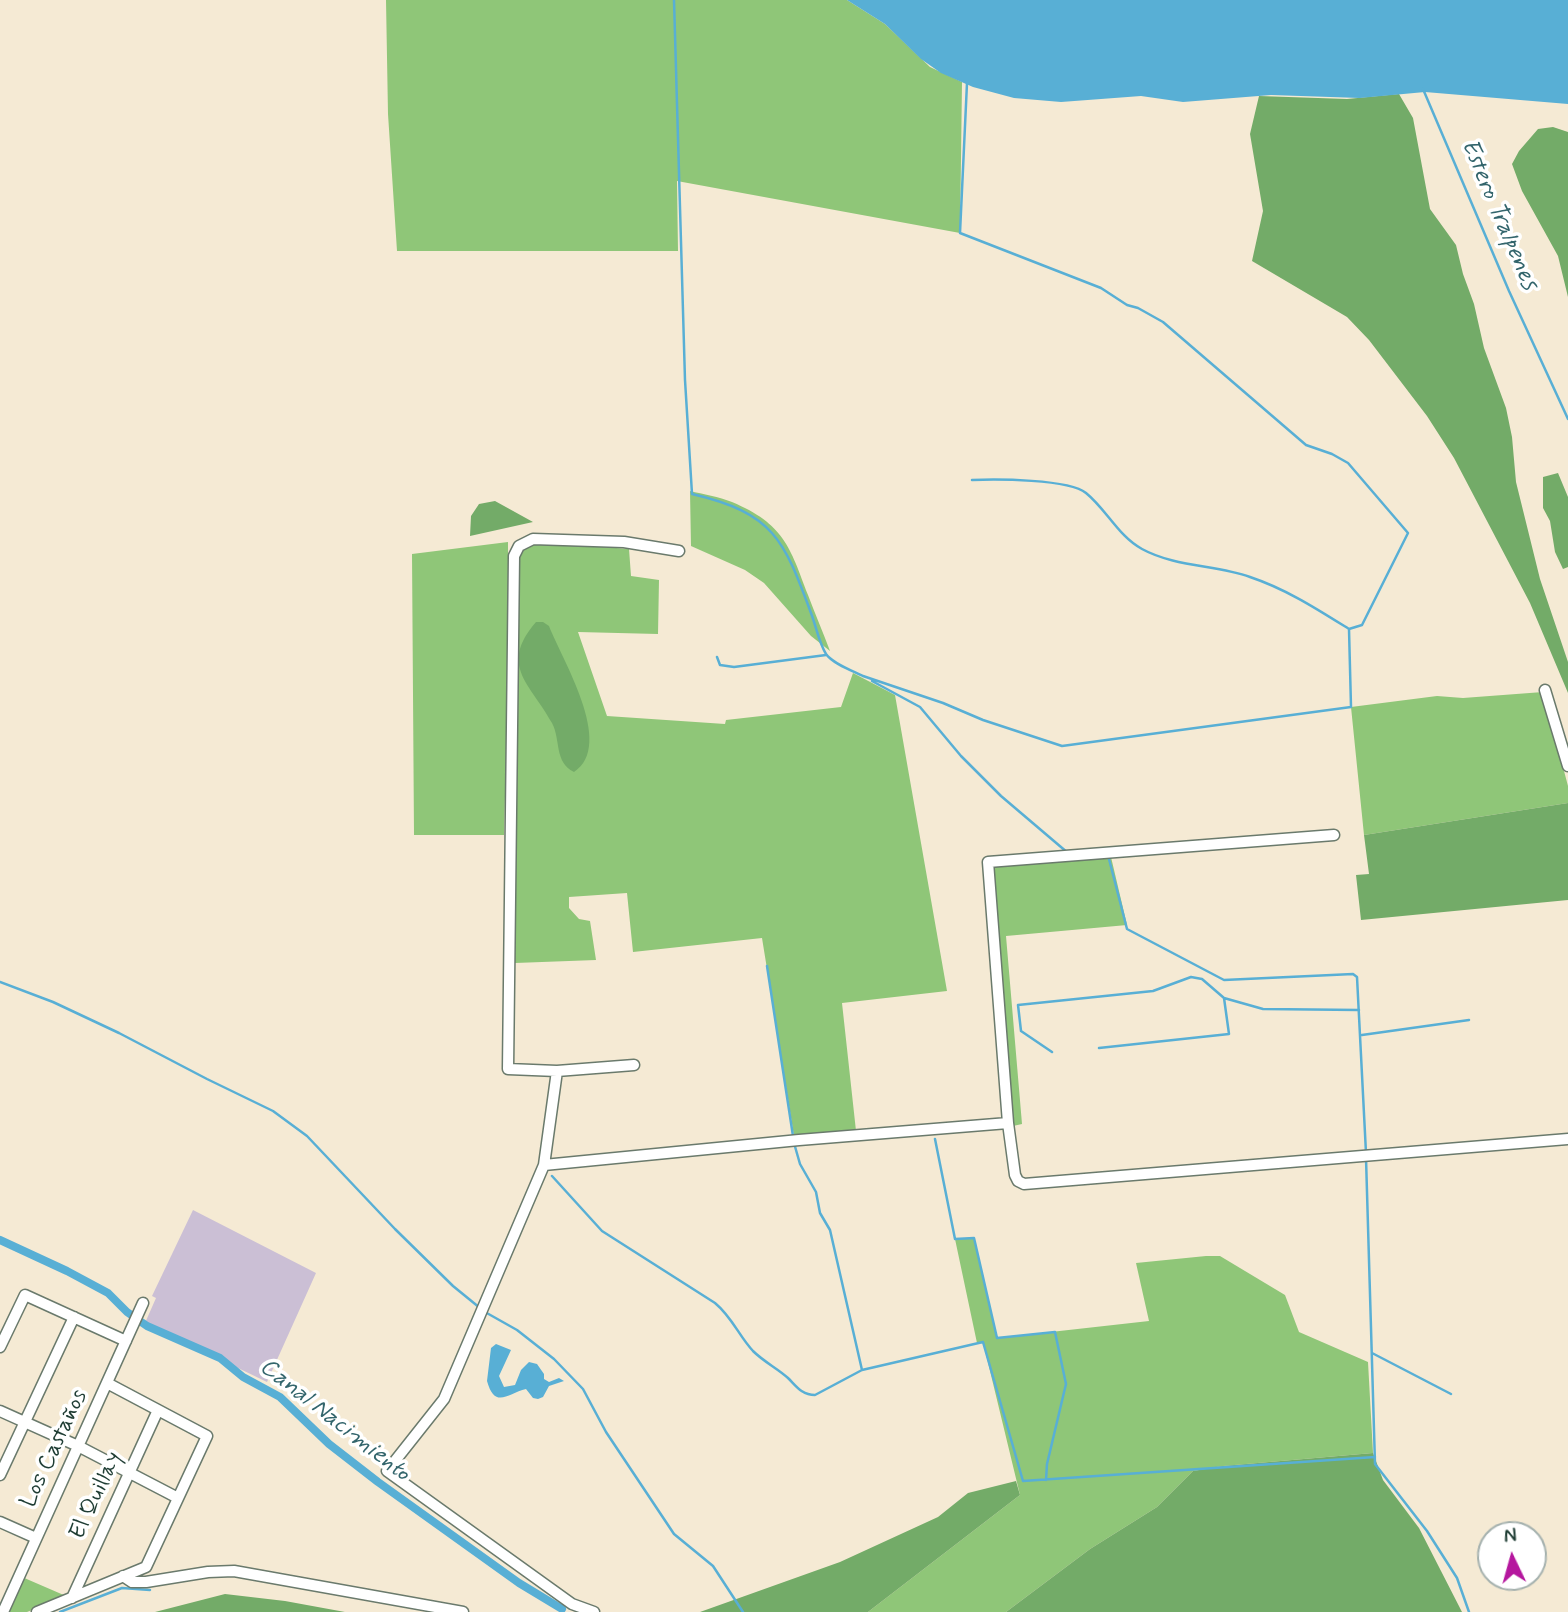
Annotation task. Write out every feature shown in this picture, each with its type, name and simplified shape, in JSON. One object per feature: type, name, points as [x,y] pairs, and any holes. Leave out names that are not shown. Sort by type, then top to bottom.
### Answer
[{"type":"street","points":[[634,1065],[557,1072],[508,1069],[514,556],[519,546],[533,540],[624,542],[679,551]]},
{"type":"street","points":[[1545,690],[1568,766]]},
{"type":"street","points":[[1334,835],[988,862],[1008,1123],[1018,1181],[1024,1184],[1568,1139]]},
{"type":"street","points":[[557,1072],[544,1165],[444,1399],[387,1471],[570,1608],[594,1612]]},
{"type":"street","points":[[544,1165],[812,1138],[1008,1123]]},
{"type":"street","points":[[0,1347],[25,1294],[126,1341]]},
{"type":"street","name":"Los Castaños","points":[[3,1612],[144,1303]]},
{"type":"street","points":[[0,1475],[74,1317]]},
{"type":"street","points":[[37,1612],[146,1567],[207,1436],[107,1383]]},
{"type":"street","name":"El Quillay","points":[[72,1598],[158,1410]]},
{"type":"street","points":[[0,1411],[78,1446],[178,1498]]},
{"type":"street","points":[[0,1522],[36,1538]]},
{"type":"street","points":[[123,1576],[132,1582],[146,1582],[208,1572],[234,1571],[463,1612]]},
{"type":"shaded area","points":[[193,1210],[316,1273],[267,1382],[145,1323],[156,1298],[152,1296]]},
{"type":"green space","points":[[386,0],[847,0],[885,24],[930,67],[962,82],[960,233],[677,181],[678,251],[397,251],[388,114]]},
{"type":"green space","points":[[1399,94],[1413,118],[1430,209],[1456,245],[1484,348],[1506,408],[1516,482],[1540,579],[1568,662],[1568,693],[1530,603],[1454,458],[1427,416],[1369,340],[1347,317],[1252,261],[1263,211],[1250,134],[1259,96],[1347,99]]},
{"type":"green space","points":[[1553,127],[1568,132],[1568,297],[1558,256],[1522,191],[1512,164],[1519,151],[1538,129]]},
{"type":"green space","points":[[1558,473],[1568,497],[1568,567],[1563,569],[1555,552],[1550,521],[1543,508],[1543,477]]},
{"type":"green space","points":[[690,491],[732,502],[749,510],[774,528],[796,563],[830,651],[811,636],[764,583],[745,570],[691,546]]},
{"type":"green space","points":[[495,501],[533,522],[470,536],[471,516],[479,504]]},
{"type":"green space","points":[[508,542],[504,835],[414,835],[412,554]]},
{"type":"green space","points":[[539,542],[629,549],[631,576],[659,580],[658,634],[578,632],[607,716],[725,724],[726,720],[841,707],[853,673],[895,695],[947,991],[842,1003],[856,1131],[794,1136],[762,938],[633,952],[627,893],[569,897],[569,908],[579,919],[590,921],[596,960],[515,963],[517,558],[526,546]]},
{"type":"green space","points":[[536,622],[549,626],[582,701],[588,722],[590,742],[585,759],[574,772],[563,763],[552,723],[528,686],[519,663],[525,637]]},
{"type":"green space","points":[[1543,692],[1568,786],[1568,803],[1364,835],[1351,707],[1437,696],[1463,698]]},
{"type":"green space","points":[[1568,803],[1568,900],[1361,920],[1356,875],[1369,874],[1364,835]]},
{"type":"green space","points":[[1111,857],[1127,925],[1006,936],[1022,1124],[1013,1126],[993,865]]},
{"type":"green space","points":[[974,1238],[997,1338],[1149,1321],[1136,1263],[1220,1256],[1285,1295],[1299,1332],[1368,1362],[1373,1453],[1193,1471],[1157,1507],[1090,1549],[1006,1612],[868,1612],[1020,1495],[983,1342],[977,1343],[955,1239]]},
{"type":"green space","points":[[1373,1453],[1383,1480],[1419,1528],[1462,1612],[1006,1612],[1090,1549],[1157,1507],[1193,1471]]},
{"type":"green space","points":[[1016,1481],[1020,1495],[868,1612],[700,1612],[840,1562],[938,1517],[968,1493]]},
{"type":"green space","points":[[22,1577],[66,1596],[27,1612],[6,1612]]},
{"type":"green space","points":[[225,1594],[285,1601],[345,1612],[155,1612]]},
{"type":"water","points":[[847,0],[1568,0],[1568,104],[1425,92],[1360,98],[1271,95],[1183,102],[1141,96],[1061,102],[1014,98],[973,87],[941,73],[921,59],[885,24]]},
{"type":"water","points":[[496,1344],[511,1350],[499,1376],[504,1387],[515,1385],[521,1370],[529,1362],[537,1364],[544,1374],[544,1379],[549,1382],[559,1378],[564,1381],[549,1386],[543,1397],[538,1399],[533,1398],[526,1389],[503,1397],[494,1395],[487,1381],[491,1348]]},
{"type":"waterway","points":[[674,0],[685,380],[692,494],[741,510],[772,533],[793,566],[826,654],[838,664],[863,676]]},
{"type":"waterway","points":[[863,676],[1062,746],[1351,707],[1349,629],[1362,625],[1408,533],[1348,463],[1306,445],[1163,322],[1127,305],[1101,288],[960,233],[967,83]]},
{"type":"waterway","name":"Estero Tralpenes","points":[[1423,89],[1509,291],[1568,419]]},
{"type":"waterway","points":[[972,480],[1032,481],[1077,488],[1086,493],[1126,537],[1142,549],[1182,563],[1237,573],[1276,587],[1349,629]]},
{"type":"waterway","points":[[717,657],[720,665],[734,667],[826,655]]},
{"type":"waterway","points":[[872,681],[920,707],[961,756],[1001,796],[1068,853]]},
{"type":"waterway","points":[[1109,859],[1127,929],[1224,980],[1353,974],[1357,977],[1366,1153]]},
{"type":"waterway","points":[[767,966],[793,1136]]},
{"type":"waterway","points":[[1052,1052],[1021,1031],[1018,1005],[1153,991],[1191,977],[1202,979],[1224,998],[1263,1009],[1359,1010]]},
{"type":"waterway","points":[[0,982],[53,1002],[119,1033],[273,1111],[307,1136],[395,1229],[453,1286],[480,1308]]},
{"type":"waterway","points":[[1099,1048],[1229,1034],[1224,998]]},
{"type":"waterway","points":[[1362,1035],[1469,1020]]},
{"type":"waterway","points":[[935,1139],[955,1239],[974,1238],[997,1338],[1055,1332],[1066,1384],[1047,1464],[1046,1480]]},
{"type":"waterway","points":[[794,1143],[800,1164],[816,1192],[820,1213],[830,1230],[862,1370],[983,1342],[1023,1481],[1375,1457]]},
{"type":"waterway","points":[[1366,1158],[1375,1464],[1427,1531],[1457,1578],[1469,1612]]},
{"type":"waterway","points":[[552,1176],[602,1231],[715,1303],[753,1351],[803,1392],[815,1395],[862,1370]]},
{"type":"waterway","name":"Canal Nacimiento","points":[[0,1240],[108,1293],[127,1312],[147,1326],[220,1358],[243,1377],[280,1397],[329,1444],[378,1482],[519,1583],[562,1609]]},
{"type":"waterway","points":[[485,1312],[517,1330],[554,1359],[583,1389],[606,1432],[674,1534],[713,1566],[743,1612]]},
{"type":"waterway","points":[[1372,1353],[1451,1394]]},
{"type":"waterway","points":[[60,1612],[122,1588],[150,1590]]}]
